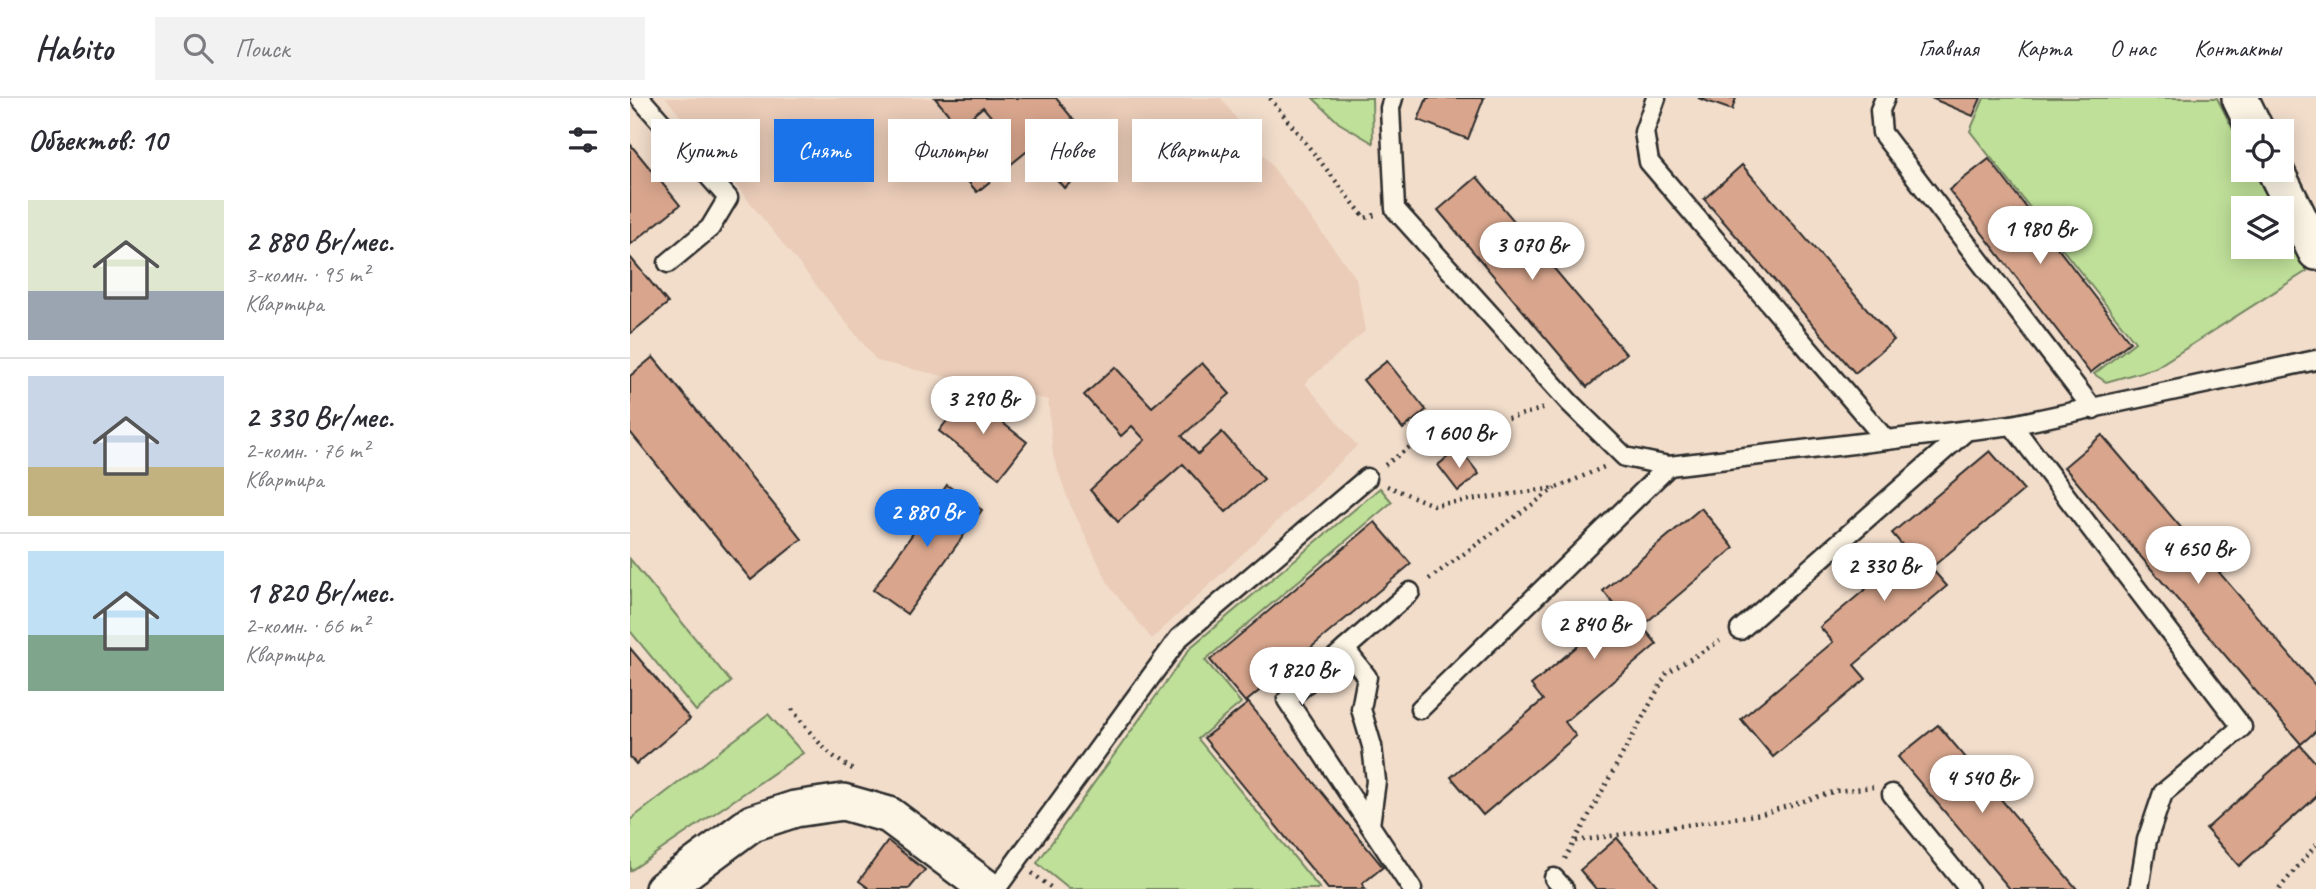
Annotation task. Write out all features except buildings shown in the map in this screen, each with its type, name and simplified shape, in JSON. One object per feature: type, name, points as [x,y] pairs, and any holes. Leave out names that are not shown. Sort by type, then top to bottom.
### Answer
[{"type":"street","points":[[2240,98],[2250,119]]},
{"type":"street","points":[[2281,182],[2316,252]]},
{"type":"street","points":[[663,889],[752,823],[795,809],[843,802],[889,816],[988,889]]},
{"type":"lane","points":[[640,98],[728,198],[710,228],[667,262]]},
{"type":"lane","points":[[1393,98],[1390,108],[1395,209],[1569,402],[1625,457],[1669,466],[2012,425],[2316,360]]},
{"type":"lane","points":[[1657,98],[1644,132],[1649,162],[1886,440]]},
{"type":"lane","points":[[1885,98],[1880,110],[1882,133],[2093,409]]},
{"type":"lane","points":[[2012,425],[2242,727],[2163,793],[2147,840],[2139,889]]},
{"type":"lane","points":[[1740,630],[1966,431]]},
{"type":"lane","points":[[1420,709],[1669,466]]},
{"type":"lane","points":[[996,889],[1179,638],[1367,478]]},
{"type":"lane","points":[[1410,593],[1287,700],[1412,889]]},
{"type":"lane","points":[[1345,649],[1367,677],[1361,709],[1372,746],[1376,781],[1370,825]]},
{"type":"lane","points":[[1892,794],[1969,889]]},
{"type":"path","points":[[1270,98],[1365,218],[1395,209]]},
{"type":"path","points":[[1367,478],[1415,443],[1569,402]]},
{"type":"path","points":[[1410,593],[1556,488],[1625,457]]},
{"type":"path","points":[[1367,478],[1433,505],[1556,488]]},
{"type":"path","points":[[1559,883],[1575,841],[1667,673],[1740,630]]},
{"type":"path","points":[[792,709],[822,748]]},
{"type":"path","points":[[1575,841],[1762,814],[1836,791],[1874,787],[1892,794]]},
{"type":"path","points":[[2279,889],[2316,845]]},
{"type":"shaded area","points":[[666,98],[1221,98],[1237,119],[1132,119],[1132,182],[1262,182],[1262,153],[1356,278],[1365,331],[1305,383],[1357,446],[1152,639],[1110,587],[1069,502],[1053,456],[1048,400],[877,361],[733,182],[760,182],[760,119],[683,119]]},
{"type":"green space","points":[[1313,98],[1372,98],[1373,143],[1339,123]]},
{"type":"green space","points":[[1984,98],[2217,98],[2231,125],[2231,182],[2260,182],[2268,196],[2231,196],[2231,259],[2294,259],[2294,247],[2307,271],[2155,368],[2106,382],[2094,374],[2135,342],[1970,131]]},
{"type":"green space","points":[[1380,488],[1392,502],[1205,660],[1241,703],[1198,739],[1320,889],[1069,889],[1037,863],[1191,647]]},
{"type":"green space","points":[[630,559],[731,682],[696,711],[630,631]]},
{"type":"green space","points":[[768,714],[803,753],[630,871],[630,820]]}]
